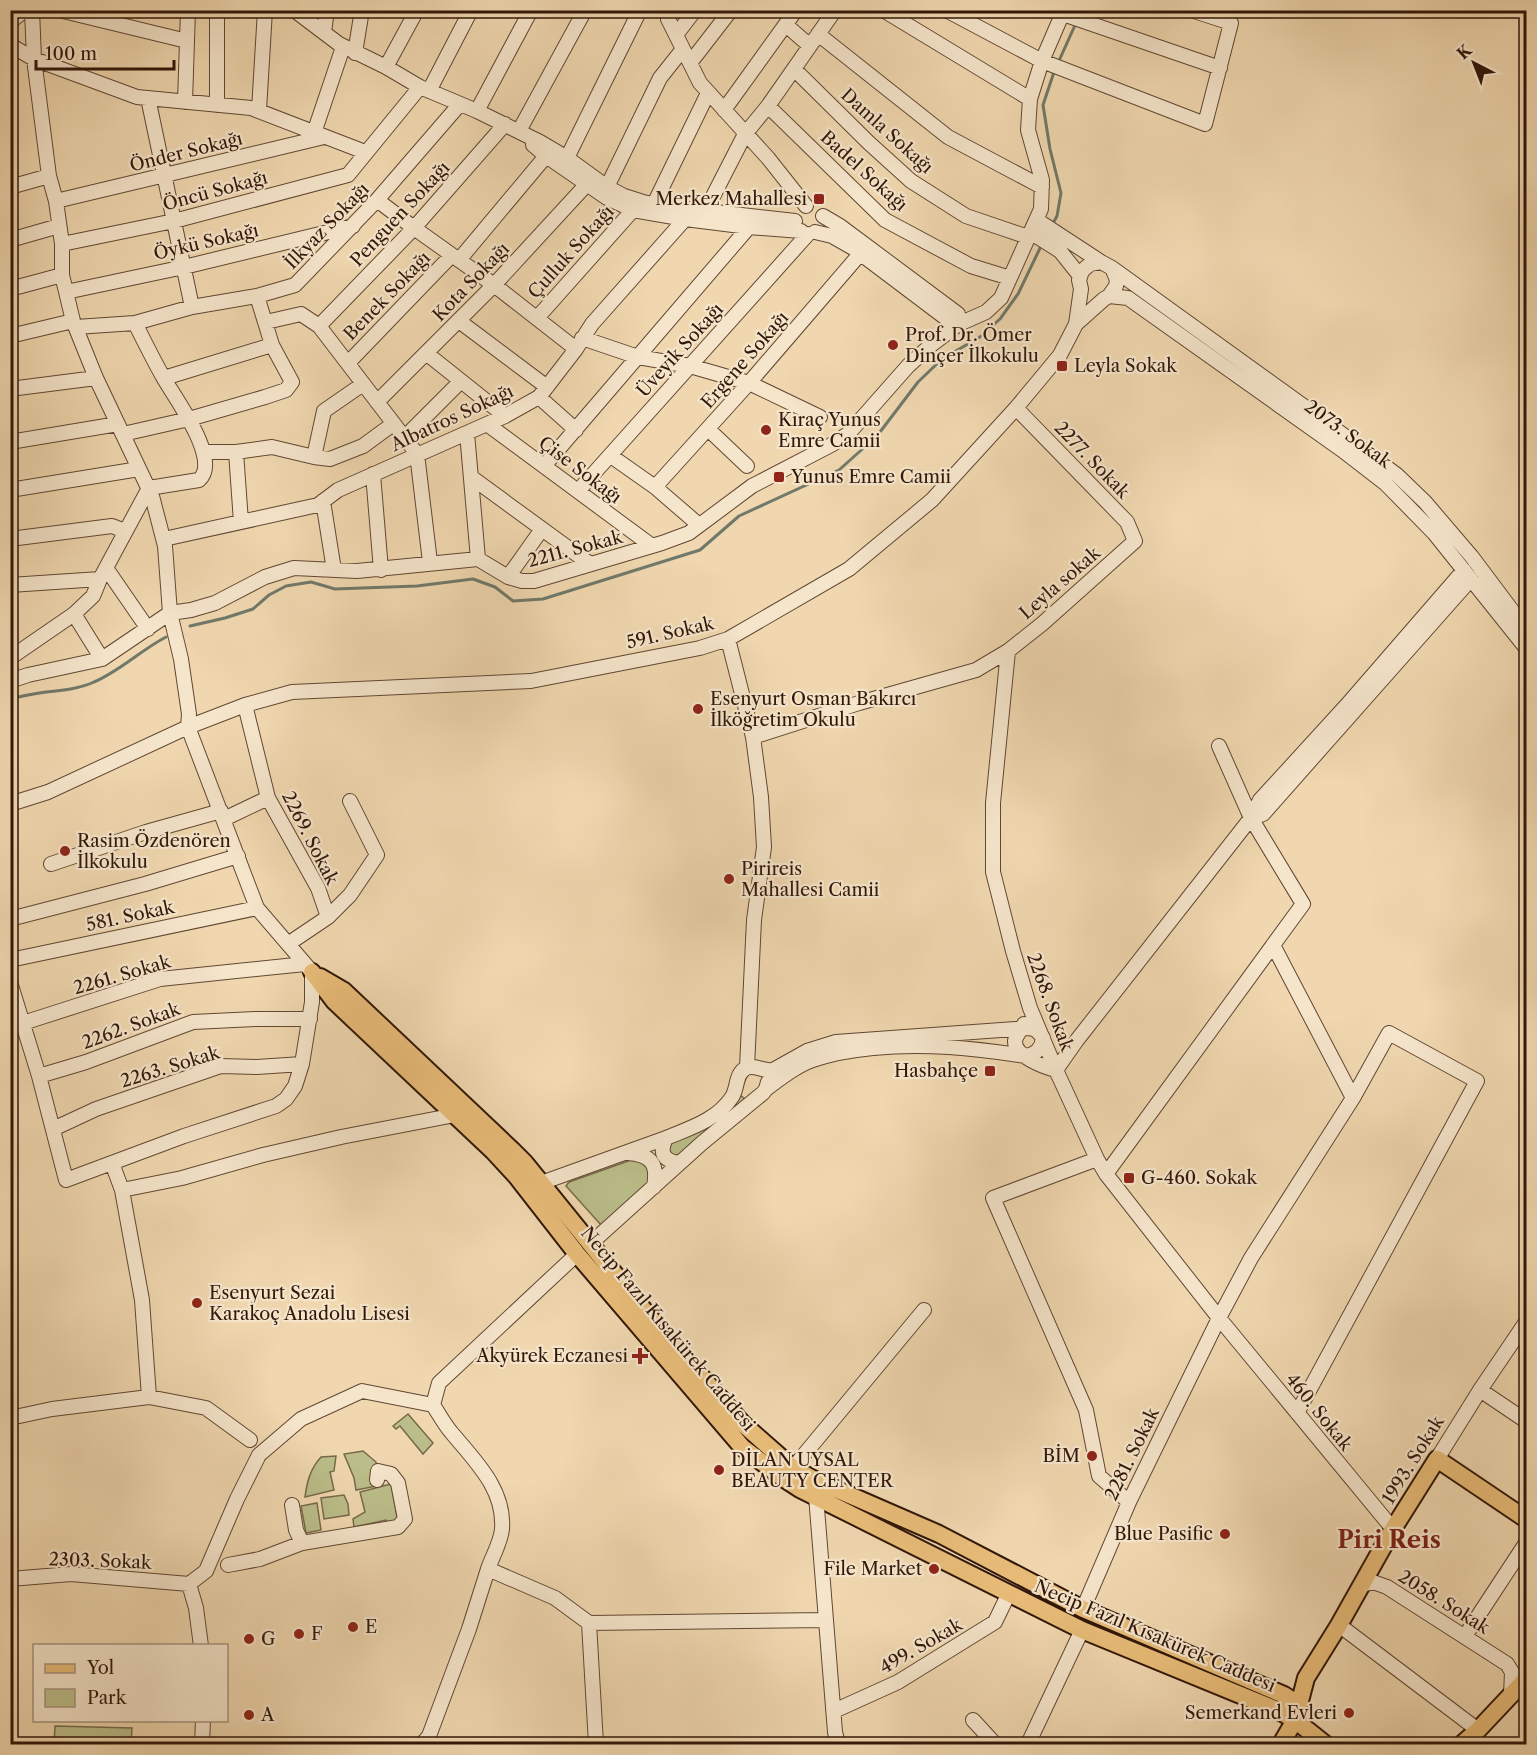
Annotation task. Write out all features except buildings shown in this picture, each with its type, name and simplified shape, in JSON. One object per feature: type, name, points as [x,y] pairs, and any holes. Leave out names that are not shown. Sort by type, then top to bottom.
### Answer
[{"type":"main road","name":"Necip Fazıl Kısakürek Caddesi","points":[[308,968],[334,1001],[494,1152],[656,1325],[743,1424],[815,1488],[1009,1593],[1083,1630],[1230,1690],[1297,1713]]},
{"type":"main road","name":"Necip Fazıl Kısakürek Caddesi","points":[[308,968],[344,991],[495,1132],[525,1163],[541,1182],[584,1249],[742,1447],[780,1476],[800,1489],[815,1488],[939,1534],[1083,1608],[1284,1695],[1297,1713]]},
{"type":"main road","points":[[1437,1459],[1527,1518]]},
{"type":"main road","name":"1993. Sokak","points":[[1281,1744],[1297,1713],[1306,1678],[1393,1529],[1437,1459]]},
{"type":"main road","points":[[1083,1608],[1083,1630]]},
{"type":"main road","points":[[1462,1744],[1527,1679]]},
{"type":"main road","points":[[1297,1713],[1325,1744]]},
{"type":"street","points":[[10,22],[25,10]]},
{"type":"street","name":"Necip Fazıl Kısakürek Caddesi","points":[[32,10],[34,59],[49,176],[56,201],[62,244],[62,275],[74,324],[96,378],[149,488],[164,539],[170,613],[181,659],[189,714],[188,727],[257,908],[308,968]]},
{"type":"street","points":[[59,10],[187,41]]},
{"type":"street","points":[[185,102],[188,10]]},
{"type":"street","points":[[217,105],[218,10]]},
{"type":"street","points":[[259,110],[265,10]]},
{"type":"street","points":[[294,10],[349,50],[425,89],[519,131],[567,158],[607,187],[624,196],[654,204],[706,210],[832,236],[860,254],[951,322],[959,324],[958,314],[840,226],[823,216],[816,207],[806,206],[797,213],[805,229]]},
{"type":"street","points":[[324,32],[327,10]]},
{"type":"street","points":[[319,135],[362,10]]},
{"type":"street","points":[[386,67],[417,10]]},
{"type":"street","name":"Öncü Sokağı","points":[[62,244],[174,221],[348,175],[365,152],[425,89],[471,10]]},
{"type":"street","points":[[477,111],[531,10]]},
{"type":"street","points":[[519,131],[585,10]]},
{"type":"street","points":[[567,158],[640,10]]},
{"type":"street","points":[[668,10],[668,19],[700,83],[768,158],[806,206]]},
{"type":"street","points":[[676,35],[695,10]]},
{"type":"street","points":[[690,63],[731,10]]},
{"type":"street","points":[[724,110],[796,10]]},
{"type":"street","points":[[706,210],[745,134],[768,106],[835,10]]},
{"type":"street","points":[[883,10],[1030,99]]},
{"type":"street","points":[[946,10],[1045,62],[1205,124],[1231,23],[1191,10]]},
{"type":"street","points":[[1066,15],[1220,68]]},
{"type":"street","name":"2211. Sokak","points":[[478,559],[508,577],[522,582],[534,581],[688,533],[752,486],[848,434],[930,346],[959,324],[986,312],[1001,298],[1034,229],[1041,209],[1042,180],[1028,130],[1030,99],[1066,15]]},
{"type":"street","points":[[786,25],[810,46]]},
{"type":"street","points":[[818,34],[948,137],[1042,187]]},
{"type":"street","points":[[10,45],[34,59],[137,97],[251,108],[365,152]]},
{"type":"street","points":[[607,187],[660,78],[683,49]]},
{"type":"street","name":"Damla Sokağı","points":[[794,69],[911,181],[966,216],[1034,229]]},
{"type":"street","points":[[654,204],[708,93]]},
{"type":"street","points":[[148,98],[192,307]]},
{"type":"street","name":"İlkyaz Sokağı","points":[[10,336],[74,324],[135,323],[192,307],[257,296],[295,285],[378,200],[460,104]]},
{"type":"street","name":"Badel Sokağı","points":[[768,106],[885,220],[971,266],[1010,278]]},
{"type":"street","name":"Penguen Sokağı","points":[[318,326],[414,228],[505,124]]},
{"type":"street","points":[[519,131],[546,156],[607,198],[633,210],[749,227],[805,229],[822,226],[823,216]]},
{"type":"street","name":"Önder Sokağı","points":[[56,201],[164,176],[319,135]]},
{"type":"street","name":"Benek Sokağı","points":[[348,363],[455,257],[546,156]]},
{"type":"street","points":[[10,187],[49,176]]},
{"type":"street","name":"Kota Sokağı","points":[[377,402],[494,285],[587,184]]},
{"type":"street","points":[[378,200],[537,318],[579,343],[690,366],[749,383],[820,417]]},
{"type":"street","name":"Çulluk Sokağı","points":[[537,318],[633,210]]},
{"type":"street","name":"Albatros Sokağı","points":[[164,539],[318,505],[338,490],[505,416],[543,392],[592,324],[685,219]]},
{"type":"street","points":[[10,240],[59,226]]},
{"type":"street","name":"Öykü Sokağı","points":[[66,292],[184,267],[353,226]]},
{"type":"street","points":[[544,466],[749,227]]},
{"type":"street","name":"Üveyik Sokağı","points":[[578,491],[690,366],[805,229]]},
{"type":"street","name":"2073. Sokak","points":[[1034,229],[1107,265],[1397,475],[1425,502],[1472,557],[1527,629]]},
{"type":"street","name":"2073. Sokak","points":[[1051,236],[1080,283]]},
{"type":"street","name":"Ergene Sokağı","points":[[655,488],[860,254]]},
{"type":"street","points":[[1090,264],[1107,265],[1117,280],[1116,286],[1076,324],[1082,271],[1090,264]]},
{"type":"street","points":[[10,289],[62,275]]},
{"type":"street","points":[[1080,283],[1088,297],[1093,299],[1106,297]]},
{"type":"street","points":[[10,442],[189,419],[286,390],[292,382],[272,345],[257,296]]},
{"type":"street","name":"2073. Sokak","points":[[1106,297],[1128,298],[1386,484],[1411,508],[1468,574],[1527,648]]},
{"type":"street","points":[[266,322],[301,314],[318,326],[417,454],[430,562]]},
{"type":"street","points":[[459,321],[543,392],[576,430]]},
{"type":"street","points":[[10,658],[74,614],[93,596],[149,488],[199,480],[204,476],[206,470],[203,452],[189,419],[135,323]]},
{"type":"street","name":"591. Sokak","points":[[10,804],[48,792],[188,727],[245,705],[292,692],[531,681],[700,648],[728,639],[849,569],[932,500],[1016,408],[1060,355],[1076,324]]},
{"type":"street","points":[[164,378],[272,345]]},
{"type":"street","points":[[426,353],[505,416]]},
{"type":"street","points":[[10,389],[96,378]]},
{"type":"street","points":[[404,438],[461,381]]},
{"type":"street","points":[[314,457],[324,411],[363,384]]},
{"type":"street","name":"2277. Sokak","points":[[1016,408],[1127,522],[1135,541]]},
{"type":"street","points":[[203,452],[237,452],[272,447],[330,459],[363,446],[393,424]]},
{"type":"street","name":"Çise Sokağı","points":[[487,424],[652,546]]},
{"type":"street","points":[[708,429],[747,466]]},
{"type":"street","points":[[11,680],[102,659],[170,613],[215,603],[265,578],[294,568],[381,570],[430,562],[478,559],[467,432]]},
{"type":"street","points":[[237,452],[241,522]]},
{"type":"street","points":[[611,456],[655,488],[699,525]]},
{"type":"street","points":[[10,490],[140,469]]},
{"type":"street","points":[[373,474],[381,570]]},
{"type":"street","points":[[471,477],[590,564]]},
{"type":"street","points":[[323,501],[333,570]]},
{"type":"street","points":[[10,539],[112,526],[125,531]]},
{"type":"street","points":[[508,577],[542,529]]},
{"type":"street","name":"Leyla sokak","points":[[1008,651],[1042,624],[1135,541]]},
{"type":"street","points":[[10,585],[103,573]]},
{"type":"street","points":[[103,573],[148,629]]},
{"type":"street","points":[[1030,1008],[1023,1029],[1015,1040],[1017,1047],[1025,1056],[1046,1068],[1056,1070],[1251,818],[1260,800],[1468,574]]},
{"type":"street","points":[[74,614],[102,659]]},
{"type":"street","points":[[728,639],[753,737],[761,797],[764,847],[754,920],[743,1073],[739,1087],[745,1094],[754,1096],[764,1091],[768,1078],[762,1070]]},
{"type":"street","points":[[753,737],[859,703],[976,670],[1008,651]]},
{"type":"street","name":"2268. Sokak","points":[[1008,651],[993,803],[993,872],[1030,1008],[1056,1070],[1106,1174],[1219,1317]]},
{"type":"street","name":"2269. Sokak","points":[[245,705],[268,798],[318,888],[328,917]]},
{"type":"street","points":[[1106,1174],[1303,904],[1251,818],[1219,746]]},
{"type":"street","points":[[51,864],[146,832],[222,815],[268,798]]},
{"type":"street","points":[[288,944],[328,917],[350,895],[377,855],[351,801]]},
{"type":"street","points":[[10,919],[145,884],[238,856]]},
{"type":"street","name":"581. Sokak","points":[[10,960],[257,908]]},
{"type":"street","points":[[1273,945],[1353,1098]]},
{"type":"street","points":[[10,982],[39,1076],[66,1180],[184,1136],[276,1106],[286,1099],[295,1086],[302,1064],[310,1019],[312,1002],[308,968]]},
{"type":"street","name":"2261. Sokak","points":[[23,1023],[160,980],[308,968]]},
{"type":"street","name":"2262. Sokak","points":[[39,1076],[86,1062],[193,1022],[310,1019]]},
{"type":"street","points":[[432,1405],[439,1383],[680,1163],[764,1091],[797,1067],[814,1059],[846,1051],[896,1046],[964,1047],[1025,1056],[1038,1051],[1043,1038],[1035,1029],[1023,1029],[836,1042],[807,1051],[772,1070],[762,1070],[752,1066],[743,1073],[733,1096],[711,1119],[666,1138],[541,1182]]},
{"type":"street","name":"2281. Sokak","points":[[1083,1608],[1129,1502],[1219,1317],[1251,1258],[1353,1098],[1389,1033],[1477,1081],[1297,1413]]},
{"type":"street","name":"2263. Sokak","points":[[53,1129],[96,1109],[221,1066],[257,1067],[302,1064]]},
{"type":"street","points":[[122,1190],[182,1178],[263,1155],[341,1137],[455,1115]]},
{"type":"street","points":[[666,1138],[662,1147],[663,1154],[670,1162],[680,1163]]},
{"type":"street","points":[[623,1153],[642,1155],[647,1158],[655,1169],[654,1186]]},
{"type":"street","points":[[1097,1159],[993,1198],[1086,1410],[1099,1476],[1129,1502]]},
{"type":"street","points":[[112,1163],[122,1190],[142,1300],[149,1397]]},
{"type":"street","points":[[793,1468],[924,1310]]},
{"type":"street","name":"460. Sokak","points":[[1219,1317],[1393,1529]]},
{"type":"street","name":"1993. Sokak","points":[[1437,1459],[1480,1390],[1527,1322]]},
{"type":"street","points":[[1480,1390],[1527,1420]]},
{"type":"street","points":[[201,1644],[196,1608],[189,1584],[206,1571],[259,1455],[302,1419],[362,1391],[432,1405],[483,1470],[495,1489],[501,1509],[502,1531],[429,1736],[422,1744]]},
{"type":"street","points":[[10,1418],[52,1409],[149,1397],[206,1408],[250,1440]]},
{"type":"street","points":[[228,1564],[260,1559],[302,1543],[398,1527],[405,1519],[398,1483],[391,1474],[378,1472],[377,1480]]},
{"type":"street","points":[[815,1488],[834,1732],[838,1744]]},
{"type":"street","points":[[292,1505],[296,1530],[302,1543]]},
{"type":"street","points":[[1464,1636],[1527,1543]]},
{"type":"street","points":[[488,1569],[555,1598],[590,1623],[825,1620]]},
{"type":"street","name":"2303. Sokak","points":[[10,1579],[71,1574],[189,1584]]},
{"type":"street","name":"2058. Sokak","points":[[1362,1585],[1373,1582],[1387,1587],[1507,1664],[1512,1672],[1511,1695]]},
{"type":"street","name":"499. Sokak","points":[[834,1711],[898,1682],[996,1622],[1009,1593]]},
{"type":"street","points":[[590,1623],[596,1744]]},
{"type":"street","points":[[1339,1625],[1478,1730]]},
{"type":"street","points":[[1028,1744],[1083,1630]]},
{"type":"street","points":[[974,1720],[995,1744]]},
{"type":"street","points":[[202,1744],[203,1722]]},
{"type":"green space","points":[[740,1095],[745,1099],[677,1157],[669,1154],[669,1144],[700,1132],[719,1121],[727,1114]]},
{"type":"green space","points":[[631,1160],[645,1163],[649,1173],[649,1184],[601,1225],[566,1186],[569,1182]]},
{"type":"green space","points":[[408,1414],[433,1443],[423,1454],[400,1426],[396,1429],[393,1426]]},
{"type":"green space","points":[[363,1451],[376,1462],[377,1486],[356,1490],[354,1478],[344,1454]]},
{"type":"green space","points":[[336,1456],[334,1471],[330,1472],[334,1490],[305,1497],[310,1476],[317,1462],[321,1457]]},
{"type":"green space","points":[[391,1484],[398,1522],[388,1524],[386,1520],[354,1527],[353,1519],[365,1512],[360,1492]]},
{"type":"green space","points":[[344,1495],[349,1515],[324,1519],[321,1498]]},
{"type":"green space","points":[[317,1503],[321,1530],[306,1533],[301,1506]]},
{"type":"green space","points":[[55,1726],[132,1728],[131,1744],[54,1744]]},
{"type":"waterway","points":[[1058,63],[1076,23]]},
{"type":"waterway","points":[[1052,225],[1057,216],[1061,193],[1050,149],[1043,105],[1055,69]]},
{"type":"waterway","points":[[190,626],[253,609],[269,595],[286,586],[311,582],[335,589],[417,586],[473,579],[495,587],[513,601],[543,599],[700,550],[739,516],[839,470],[877,436],[918,382],[942,359],[980,337],[1000,319],[1018,294],[1042,244]]},
{"type":"waterway","points":[[10,700],[31,694],[84,686],[94,682],[166,637]]},
{"type":"place","name":"Merkez Mahallesi","points":[[819,199]]},
{"type":"place","name":"Prof. Dr. Ömer Dinçer İlkokulu","points":[[893,345]]},
{"type":"place","name":"Leyla Sokak","points":[[1062,366]]},
{"type":"place","name":"Kıraç Yunus Emre Camii","points":[[766,430]]},
{"type":"place","name":"Yunus Emre Camii","points":[[779,477]]},
{"type":"place","name":"Esenyurt Osman Bakırcı İlköğretim Okulu","points":[[698,709]]},
{"type":"place","name":"Rasim Özdenören İlkokulu","points":[[65,851]]},
{"type":"place","name":"Pirireis Mahallesi Camii","points":[[729,879]]},
{"type":"place","name":"Hasbahçe","points":[[990,1071]]},
{"type":"place","name":"G-460. Sokak","points":[[1129,1178]]},
{"type":"place","name":"Esenyurt Sezai Karakoç Anadolu Lisesi","points":[[197,1303]]},
{"type":"place","name":"Akyürek Eczanesi","points":[[640,1356]]},
{"type":"place","name":"BİM","points":[[1092,1456]]},
{"type":"place","name":"DİLAN UYSAL BEAUTY CENTER","points":[[719,1470]]},
{"type":"place","name":"Blue Pasific","points":[[1225,1534]]},
{"type":"place","name":"File Market","points":[[934,1569]]},
{"type":"place","name":"E","points":[[353,1627]]},
{"type":"place","name":"F","points":[[299,1634]]},
{"type":"place","name":"G","points":[[249,1639]]},
{"type":"place","name":"Semerkand Evleri","points":[[1349,1713]]},
{"type":"place","name":"A","points":[[249,1715]]},
{"type":"district","name":"Piri Reis","points":[[1389,1540]]}]
